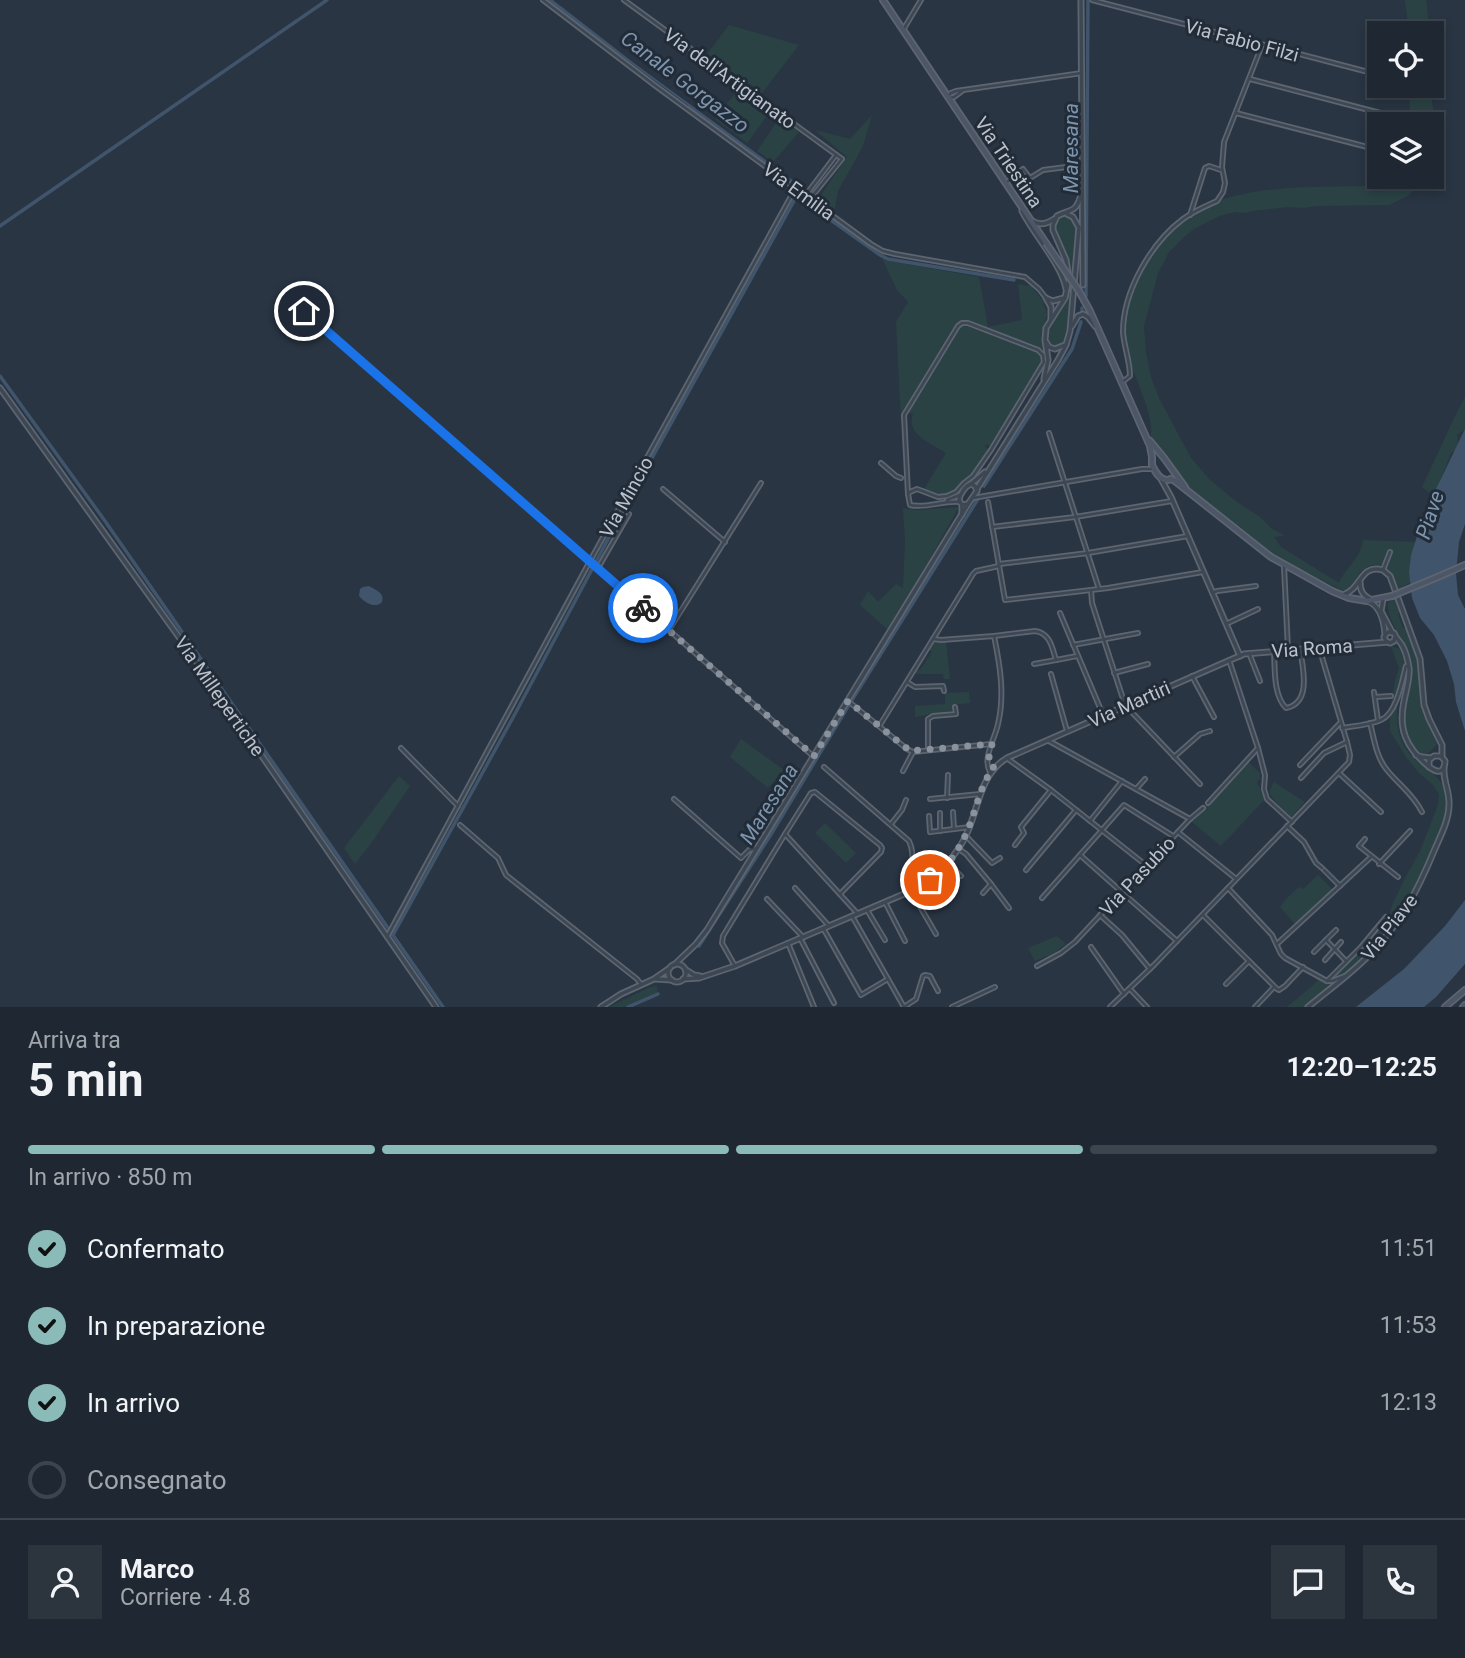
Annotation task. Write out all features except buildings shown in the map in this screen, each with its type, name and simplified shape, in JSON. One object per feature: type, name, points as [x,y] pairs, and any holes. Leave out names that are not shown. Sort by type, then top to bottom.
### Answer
[{"type":"main road","name":"Via Triestina","points":[[883,0],[1079,291],[1145,436]]},
{"type":"main road","points":[[1145,436],[1189,493]]},
{"type":"main road","points":[[1145,436],[1151,448],[1154,469],[1160,478],[1170,479],[1284,565],[1341,595],[1367,601],[1383,599],[1465,565]]},
{"type":"main road","points":[[1152,460],[1157,454],[1162,455]]},
{"type":"main road","points":[[1170,479],[1173,471]]},
{"type":"main road","points":[[1445,1007],[1465,990]]},
{"type":"street","name":"Via Emilia","points":[[543,0],[871,244],[883,251],[1025,277],[1046,298]]},
{"type":"street","name":"Via dell'Artigianato","points":[[624,0],[836,155]]},
{"type":"street","points":[[903,30],[921,0]]},
{"type":"street","points":[[1070,331],[1080,228],[1081,0]]},
{"type":"street","name":"Via Fabio Filzi","points":[[1092,0],[1109,2],[1367,72]]},
{"type":"street","points":[[1121,383],[1130,376],[1124,332],[1130,295],[1155,247],[1167,232],[1189,215],[1220,198],[1224,183],[1224,142],[1262,45]]},
{"type":"street","points":[[948,98],[962,91],[1082,73]]},
{"type":"street","points":[[1250,79],[1376,112]]},
{"type":"street","points":[[1236,113],[1367,147]]},
{"type":"street","points":[[805,196],[836,155],[842,159],[810,200]]},
{"type":"street","points":[[1006,183],[1023,169],[1030,178],[1043,170],[1082,165]]},
{"type":"street","points":[[1189,215],[1205,168],[1209,166],[1223,170]]},
{"type":"street","name":"Via Mincio","points":[[388,936],[798,191]]},
{"type":"street","points":[[1032,221],[1043,224],[1076,208],[1081,193]]},
{"type":"street","points":[[1015,197],[1028,224],[1061,273],[1065,282],[1065,295]]},
{"type":"street","points":[[1065,214],[1073,216],[1080,228],[1086,303]]},
{"type":"street","points":[[1042,385],[1048,359],[1046,328],[1065,295],[1069,271],[1052,230],[1056,217]]},
{"type":"street","points":[[1046,298],[1053,301],[1065,295]]},
{"type":"street","points":[[1046,298],[1051,307],[1051,320]]},
{"type":"street","points":[[304,311],[814,756]]},
{"type":"street","points":[[601,1007],[621,994],[654,979],[701,939],[1042,385],[1066,345],[1074,320],[1083,314],[1099,333]]},
{"type":"street","points":[[908,494],[914,489],[938,497],[947,496],[956,492],[976,473],[1042,366],[1044,358],[1038,350],[968,323],[960,324],[904,415],[908,494],[909,503],[914,506],[968,504]]},
{"type":"street","points":[[1045,340],[1049,347],[1055,349],[1066,345]]},
{"type":"street","name":"Via Millepertiche","points":[[0,388],[194,658],[436,1007]]},
{"type":"street","points":[[1049,433],[1099,590]]},
{"type":"street","points":[[1142,469],[1152,460]]},
{"type":"street","points":[[881,464],[901,478]]},
{"type":"street","points":[[940,503],[960,495],[992,466]]},
{"type":"street","points":[[973,498],[1064,481],[1154,469]]},
{"type":"street","points":[[1160,478],[1240,656]]},
{"type":"street","points":[[1167,489],[1166,484],[1170,479]]},
{"type":"street","points":[[669,630],[761,483]]},
{"type":"street","points":[[971,484],[981,495],[986,495]]},
{"type":"street","points":[[663,489],[724,541]]},
{"type":"street","points":[[960,495],[961,517]]},
{"type":"street","points":[[992,527],[1172,501]]},
{"type":"street","points":[[988,502],[1005,600],[1099,590],[1203,572]]},
{"type":"street","points":[[597,568],[629,514]]},
{"type":"street","points":[[880,725],[975,571],[1188,536]]},
{"type":"street","points":[[1383,570],[1390,552]]},
{"type":"street","points":[[1284,565],[1287,650]]},
{"type":"street","points":[[1341,595],[1354,590],[1364,573],[1371,569],[1383,570],[1392,580],[1420,659],[1426,712],[1440,741],[1445,762],[1444,768],[1436,772]]},
{"type":"street","points":[[1361,579],[1362,593],[1374,600]]},
{"type":"street","points":[[1212,593],[1256,586]]},
{"type":"street","points":[[1091,590],[1092,603],[1125,705],[1200,785]]},
{"type":"street","points":[[1383,599],[1381,611],[1402,645],[1409,673],[1402,719],[1404,735],[1415,753],[1436,772],[1446,786]]},
{"type":"street","points":[[1367,601],[1373,603],[1379,612],[1389,642],[1404,651]]},
{"type":"street","points":[[1226,624],[1258,609]]},
{"type":"street","points":[[1060,613],[1103,715]]},
{"type":"street","points":[[933,639],[1041,632],[1051,643],[1056,660]]},
{"type":"street","name":"Via Roma","points":[[1374,644],[1388,632],[1392,632]]},
{"type":"street","points":[[1073,645],[1138,633]]},
{"type":"street","points":[[992,770],[988,768],[988,762],[1000,711],[1001,673],[995,636]]},
{"type":"street","points":[[1389,642],[1395,637]]},
{"type":"street","name":"Via Roma","points":[[1240,656],[1249,653],[1389,642]]},
{"type":"street","points":[[1110,1007],[1347,765],[1350,758],[1347,742],[1319,648]]},
{"type":"street","points":[[1274,651],[1280,699],[1286,708],[1292,707],[1303,694],[1300,649]]},
{"type":"street","name":"Via Roma","points":[[1249,653],[1260,681]]},
{"type":"street","points":[[1034,663],[1077,656]]},
{"type":"street","name":"Via Martiri","points":[[683,979],[735,966],[911,891],[934,877],[959,849],[992,770],[1009,757],[1240,656]]},
{"type":"street","points":[[1229,660],[1258,748],[1268,799],[1292,821]]},
{"type":"street","points":[[1114,673],[1148,664]]},
{"type":"street","points":[[1342,728],[1378,721],[1387,716],[1399,694],[1406,666]]},
{"type":"street","name":"Via Martiri","points":[[1051,674],[1067,731]]},
{"type":"street","name":"Via Martiri","points":[[1192,677],[1214,717]]},
{"type":"street","points":[[907,682],[915,687],[943,686],[944,691]]},
{"type":"street","points":[[1374,692],[1378,721]]},
{"type":"street","points":[[1375,697],[1391,696]]},
{"type":"street","points":[[848,701],[913,751],[992,744]]},
{"type":"street","points":[[929,750],[928,719],[956,714],[956,707]]},
{"type":"street","points":[[1300,765],[1340,723]]},
{"type":"street","points":[[1370,723],[1386,769],[1407,789],[1422,812]]},
{"type":"street","points":[[1174,757],[1200,734],[1210,731]]},
{"type":"street","points":[[1049,739],[1053,744],[1190,819]]},
{"type":"street","points":[[1429,767],[1440,741]]},
{"type":"street","points":[[1301,778],[1324,753],[1347,742]]},
{"type":"street","points":[[401,748],[459,807]]},
{"type":"street","points":[[1208,803],[1258,748]]},
{"type":"street","points":[[903,771],[913,751]]},
{"type":"street","points":[[1415,753],[1422,757],[1442,757]]},
{"type":"street","points":[[1009,757],[1014,764],[1147,866]]},
{"type":"street","points":[[824,767],[907,839],[912,847],[911,891],[936,934]]},
{"type":"street","name":"Via Piave","points":[[1308,1007],[1372,953],[1415,896],[1448,811],[1444,768]]},
{"type":"street","points":[[1339,774],[1381,812]]},
{"type":"street","points":[[947,798],[948,775]]},
{"type":"street","points":[[1136,789],[1145,779]]},
{"type":"street","points":[[1090,821],[1122,781]]},
{"type":"street","points":[[1015,845],[1024,833],[1021,827],[1051,790]]},
{"type":"street","points":[[735,966],[722,943],[723,936],[811,793],[815,792],[881,847],[881,852],[840,894]]},
{"type":"street","points":[[930,799],[980,794]]},
{"type":"street","points":[[674,799],[741,858],[749,850],[757,848]]},
{"type":"street","points":[[891,824],[906,800]]},
{"type":"street","points":[[1042,898],[1124,805],[1173,837]]},
{"type":"street","points":[[1178,832],[1203,808]]},
{"type":"street","points":[[1026,870],[1076,810]]},
{"type":"street","points":[[953,812],[954,828]]},
{"type":"street","points":[[940,813],[940,831]]},
{"type":"street","points":[[929,816],[930,832],[970,827]]},
{"type":"street","points":[[460,825],[498,858],[506,875],[641,984]]},
{"type":"street","points":[[1287,826],[1304,842],[1316,863],[1340,886]]},
{"type":"street","points":[[1380,864],[1410,831]]},
{"type":"street","name":"Via Pasubio","points":[[1037,966],[1075,942],[1178,832],[1237,879]]},
{"type":"street","points":[[785,834],[858,914]]},
{"type":"street","points":[[966,836],[992,863],[1000,858]]},
{"type":"street","points":[[1365,839],[1359,846],[1398,877]]},
{"type":"street","points":[[959,849],[1009,908]]},
{"type":"street","points":[[1080,855],[1177,941]]},
{"type":"street","points":[[1277,944],[1371,857]]},
{"type":"street","points":[[948,863],[961,876]]},
{"type":"street","points":[[983,893],[991,884]]},
{"type":"street","points":[[795,888],[829,926]]},
{"type":"street","points":[[1228,888],[1272,935],[1281,954],[1286,958],[1327,981],[1348,975]]},
{"type":"street","points":[[767,899],[802,937],[834,1003]]},
{"type":"street","points":[[885,902],[905,941]]},
{"type":"street","points":[[867,910],[885,940]]},
{"type":"street","points":[[1100,915],[1122,935],[1150,969]]},
{"type":"street","points":[[1202,915],[1279,990],[1303,967]]},
{"type":"street","points":[[852,916],[904,1007],[916,999],[925,975],[930,976],[939,990]]},
{"type":"street","points":[[1327,981],[1386,917]]},
{"type":"street","points":[[824,928],[861,995],[888,979]]},
{"type":"street","points":[[1314,952],[1336,930]]},
{"type":"street","points":[[1326,940],[1346,961]]},
{"type":"street","points":[[1325,960],[1341,942]]},
{"type":"street","points":[[788,943],[814,1007]]},
{"type":"street","points":[[1091,947],[1124,995]]},
{"type":"street","points":[[654,979],[683,979],[686,975],[688,952]]},
{"type":"street","points":[[1226,984],[1249,961]]},
{"type":"street","points":[[672,966],[680,964],[694,975],[702,976]]},
{"type":"street","points":[[672,966],[669,975],[673,980]]},
{"type":"street","points":[[951,1007],[995,987]]},
{"type":"street","points":[[1255,1007],[1274,987]]},
{"type":"street","points":[[1130,989],[1147,1007]]},
{"type":"green space","points":[[1405,0],[1426,0],[1429,21],[1408,21]]},
{"type":"green space","points":[[729,25],[799,45],[762,93],[707,54]]},
{"type":"green space","points":[[740,87],[772,109],[747,143],[715,119]]},
{"type":"green space","points":[[1409,98],[1432,98],[1434,112],[1410,112]]},
{"type":"green space","points":[[872,115],[863,146],[838,191],[834,214],[817,201],[847,157],[815,130],[850,139]]},
{"type":"green space","points":[[780,117],[799,132],[773,162],[757,151]]},
{"type":"green space","points":[[1304,187],[1415,189],[1408,196],[1389,205],[1288,207],[1236,212],[1222,215],[1195,228],[1169,252],[1158,273],[1144,326],[1151,377],[1159,398],[1191,458],[1209,479],[1259,516],[1272,529],[1284,535],[1274,537],[1281,547],[1339,583],[1360,552],[1363,540],[1416,542],[1412,582],[1398,589],[1388,569],[1381,565],[1372,565],[1362,571],[1346,592],[1265,550],[1191,490],[1150,437],[1150,420],[1144,397],[1128,356],[1124,326],[1129,297],[1136,278],[1155,245],[1179,222],[1206,205],[1237,195]]},
{"type":"green space","points":[[799,191],[594,561],[594,558]]},
{"type":"green space","points":[[1062,216],[1072,219],[1077,232],[1071,294],[1068,293],[1070,276],[1067,260],[1054,230],[1058,218]]},
{"type":"green space","points":[[882,258],[979,277],[988,327],[1022,320],[1018,284],[1031,286],[1044,302],[1047,313],[1042,336],[1046,358],[1042,359],[990,446],[987,444],[985,447],[988,450],[975,472],[955,491],[941,495],[924,489],[946,453],[916,433],[913,428],[913,414],[907,411],[901,422],[896,322],[908,302],[897,290]]},
{"type":"green space","points":[[1068,294],[1071,295],[1065,340],[1056,347],[1049,343],[1047,332]]},
{"type":"green space","points":[[1465,397],[1465,430],[1457,434],[1457,449],[1451,453],[1434,496],[1422,487]]},
{"type":"green space","points":[[959,507],[887,629],[860,605],[868,591],[878,602],[896,584],[903,588],[903,508],[916,510]]},
{"type":"green space","points":[[593,563],[454,820],[453,819]]},
{"type":"green space","points":[[1395,599],[1402,626],[1408,632],[1417,655],[1421,708],[1437,744],[1428,754],[1416,750],[1405,733],[1404,714],[1411,663],[1388,610],[1388,603]]},
{"type":"green space","points":[[946,642],[950,679],[944,679],[943,674],[914,673],[917,669],[920,670],[932,652],[929,649],[933,643]]},
{"type":"green space","points":[[1391,646],[1400,649],[1403,659],[1403,679],[1397,708],[1401,739],[1409,753],[1442,783],[1447,795],[1447,807],[1425,870],[1402,913],[1369,954],[1344,974],[1331,980],[1389,916],[1420,851],[1438,805],[1439,794],[1434,786],[1406,757],[1390,731],[1390,710],[1399,668]]},
{"type":"green space","points":[[969,692],[970,703],[952,705],[952,711],[915,717],[915,706],[945,704],[945,693]]},
{"type":"green space","points":[[741,739],[784,770],[768,788],[730,757]]},
{"type":"green space","points":[[1248,762],[1261,774],[1257,782],[1265,799],[1221,846],[1192,821]]},
{"type":"green space","points":[[399,776],[410,786],[355,864],[344,848]]},
{"type":"green space","points":[[1274,782],[1305,802],[1291,817],[1271,796],[1270,790]]},
{"type":"green space","points":[[825,823],[856,853],[846,863],[815,833]]},
{"type":"green space","points":[[1318,875],[1333,890],[1295,924],[1280,907],[1299,887],[1303,889]]},
{"type":"green space","points":[[1057,936],[1066,944],[1035,961],[1028,948]]},
{"type":"green space","points":[[1320,978],[1327,982],[1341,978],[1305,1007],[1287,1007],[1310,988]]},
{"type":"green space","points":[[657,986],[658,995],[632,1007],[609,1007],[650,987]]},
{"type":"water","points":[[562,7],[804,190],[593,35],[559,9]]},
{"type":"water","name":"Piave","points":[[1465,429],[1465,524],[1459,542],[1456,573],[1458,595],[1465,609],[1465,731],[1447,661],[1434,635],[1420,618],[1412,598],[1409,572],[1419,530]]},
{"type":"water","points":[[369,586],[381,594],[382,602],[370,604],[359,596],[360,589]]},
{"type":"water","points":[[1465,900],[1465,964],[1436,997],[1424,1007],[1356,1007],[1404,969],[1445,926]]},
{"type":"waterway","points":[[0,226],[327,0]]},
{"type":"waterway","name":"Canale Gorgazzo","points":[[550,0],[564,11]]},
{"type":"waterway","name":"Maresana","points":[[1086,296],[1088,0]]},
{"type":"waterway","name":"Canale Gorgazzo","points":[[689,107],[765,163]]},
{"type":"waterway","points":[[393,935],[800,190]]},
{"type":"waterway","points":[[797,196],[888,259],[1014,280]]},
{"type":"waterway","name":"Maresana","points":[[984,486],[1072,349],[1081,322]]},
{"type":"waterway","points":[[0,376],[105,521],[443,1007]]},
{"type":"waterway","name":"Maresana","points":[[699,946],[978,499]]},
{"type":"waterway","name":"Maresana","points":[[628,1007],[658,994]]},
{"type":"way so far","points":[[643,608],[814,756],[848,701],[910,751],[992,744],[988,762],[994,768],[986,779],[966,836],[948,863],[930,880]]},
{"type":"route","points":[[304,311],[643,608]]}]
